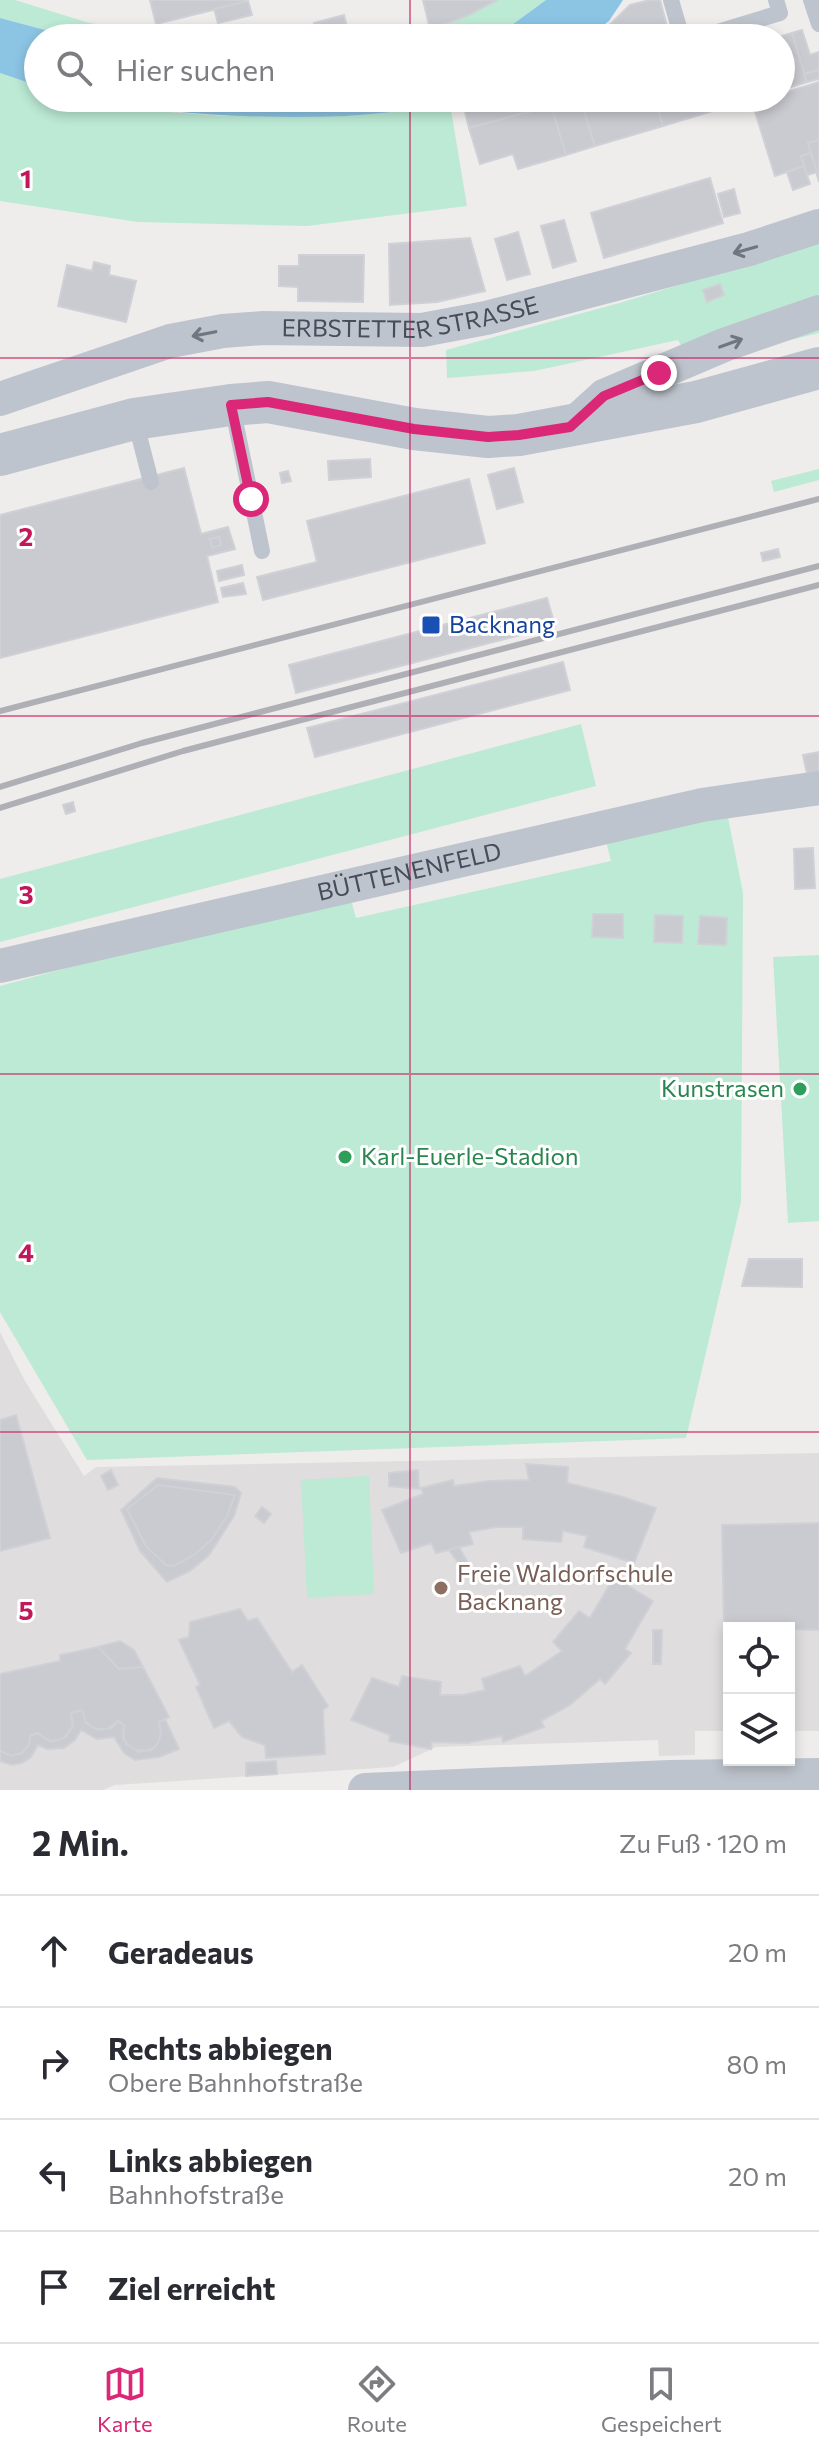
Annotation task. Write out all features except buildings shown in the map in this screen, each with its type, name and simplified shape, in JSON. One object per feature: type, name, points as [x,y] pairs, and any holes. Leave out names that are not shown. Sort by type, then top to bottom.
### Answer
[{"type":"street","name":"ERBSTETTER STRASSE","points":[[0,399],[170,341],[223,331],[252,318],[422,330],[486,318],[749,249],[819,226]]},
{"type":"street","points":[[570,427],[604,396],[724,345],[819,312]]},
{"type":"street","points":[[0,455],[134,419],[268,402],[414,429],[488,437],[570,427],[696,402],[819,368]]},
{"type":"street","name":"BÜTTENENFELD","points":[[0,966],[702,805],[819,788]]},
{"type":"street","points":[[365,1790],[670,1777],[819,1775]]},
{"type":"lane","points":[[671,0],[678,24]]},
{"type":"lane","points":[[744,24],[780,13],[776,0]]},
{"type":"lane","points":[[811,0],[819,24]]},
{"type":"lane","points":[[231,405],[262,551]]},
{"type":"lane","points":[[134,419],[151,482]]},
{"type":"shaded area","points":[[0,1332],[25,1381],[84,1476],[96,1467],[819,1453],[819,1731],[795,1731],[795,1622],[723,1622],[723,1731],[695,1731],[695,1755],[659,1756],[658,1740],[436,1747],[393,1767],[115,1785],[103,1790],[0,1790]]},
{"type":"green space","points":[[0,0],[15,0],[95,24],[24,24],[0,18]]},
{"type":"green space","points":[[497,0],[546,0],[513,24],[444,24]]},
{"type":"green space","points":[[0,73],[24,81],[24,112],[349,116],[383,112],[451,112],[467,206],[307,226],[138,222],[0,201]]},
{"type":"green space","points":[[819,243],[819,333],[710,360],[685,352],[678,340],[534,371],[447,378],[446,350],[616,304]]},
{"type":"green space","points":[[819,469],[819,480],[774,492],[771,481]]},
{"type":"green space","points":[[581,724],[596,786],[0,942],[0,879]]},
{"type":"green space","points":[[726,807],[743,893],[741,1202],[686,1438],[87,1460],[0,1312],[0,986],[349,892],[356,918],[611,861],[604,833]]},
{"type":"green space","name":"Kunstrasen","points":[[819,955],[819,1221],[788,1223],[773,957]]},
{"type":"green space","points":[[369,1476],[374,1594],[307,1598],[301,1480]]},
{"type":"water","points":[[546,0],[623,0],[605,24],[513,24]]},
{"type":"water","points":[[0,18],[24,24],[24,81],[0,73]]},
{"type":"water","points":[[179,112],[388,112],[280,117]]},
{"type":"railway","points":[[0,711],[819,499]]},
{"type":"railway","points":[[0,787],[142,743],[819,566]]},
{"type":"railway","points":[[0,808],[183,751],[819,585]]},
{"type":"place","name":"Backnang","points":[[431,625]]},
{"type":"place","name":"Kunstrasen","points":[[800,1089]]},
{"type":"place","name":"Karl-Euerle-Stadion","points":[[345,1157]]},
{"type":"place","name":"Freie Waldorfschule Backnang","points":[[441,1588]]},
{"type":"route","points":[[251,499],[231,405],[268,402],[451,434],[488,437],[519,435],[570,427],[604,396],[659,373]]}]
